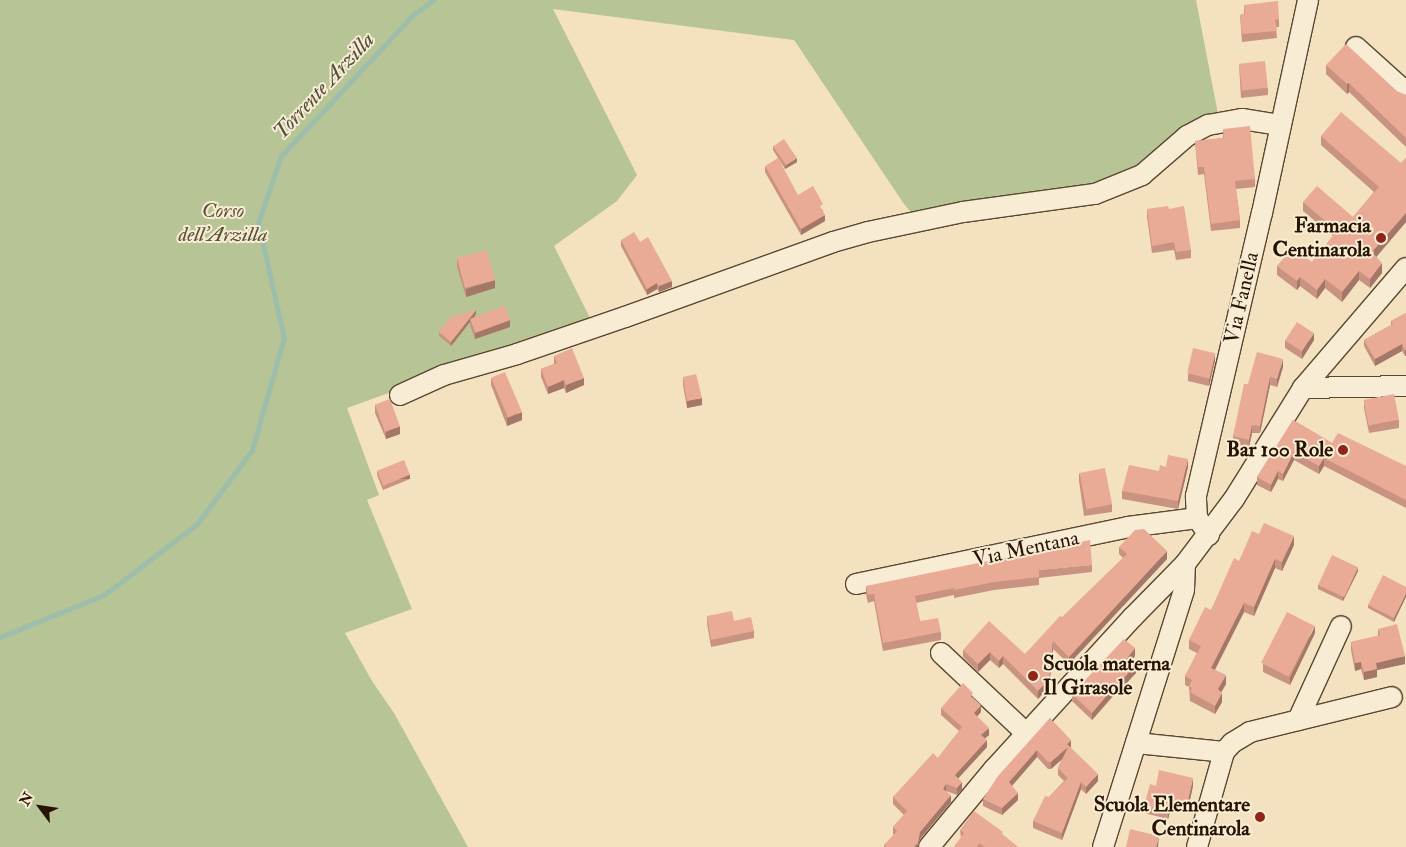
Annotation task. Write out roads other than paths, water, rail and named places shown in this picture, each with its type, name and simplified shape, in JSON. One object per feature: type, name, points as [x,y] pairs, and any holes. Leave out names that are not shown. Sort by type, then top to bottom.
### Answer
[{"type":"street","name":"Via Fanella","points":[[1208,535],[1198,518],[1196,496],[1308,0]]},
{"type":"street","points":[[1356,47],[1406,92]]},
{"type":"street","points":[[400,395],[444,375],[517,354],[625,318],[833,242],[868,232],[963,212],[1095,194],[1142,175],[1187,136],[1208,125],[1242,120],[1281,125]]},
{"type":"street","points":[[929,847],[994,768],[1132,618],[1185,564],[1234,498],[1303,388],[1406,268]]},
{"type":"street","points":[[1303,388],[1406,386]]},
{"type":"street","name":"Via Mentana","points":[[856,584],[1128,527],[1198,518]]},
{"type":"street","points":[[1103,847],[1184,590],[1185,564]]},
{"type":"street","points":[[1298,720],[1341,626]]},
{"type":"street","points":[[941,653],[1026,733]]},
{"type":"street","points":[[1197,847],[1224,752],[1232,743],[1250,732],[1392,697]]},
{"type":"street","points":[[1136,743],[1224,752]]},
{"type":"waterway","name":"Torrente Arzilla","points":[[0,637],[104,595],[197,524],[252,450],[284,338],[258,223],[281,156],[414,14],[433,0]]},
{"type":"place","name":"Farmacia Centinarola","points":[[1381,238]]},
{"type":"place","name":"Bar 100 Role","points":[[1343,450]]},
{"type":"place","name":"Scuola materna Il Girasole","points":[[1033,676]]},
{"type":"place","name":"Scuola Elementare Centinarola","points":[[1260,817]]},
{"type":"park label","name":"Corso dell'Arzilla","points":[[223,223]]}]
